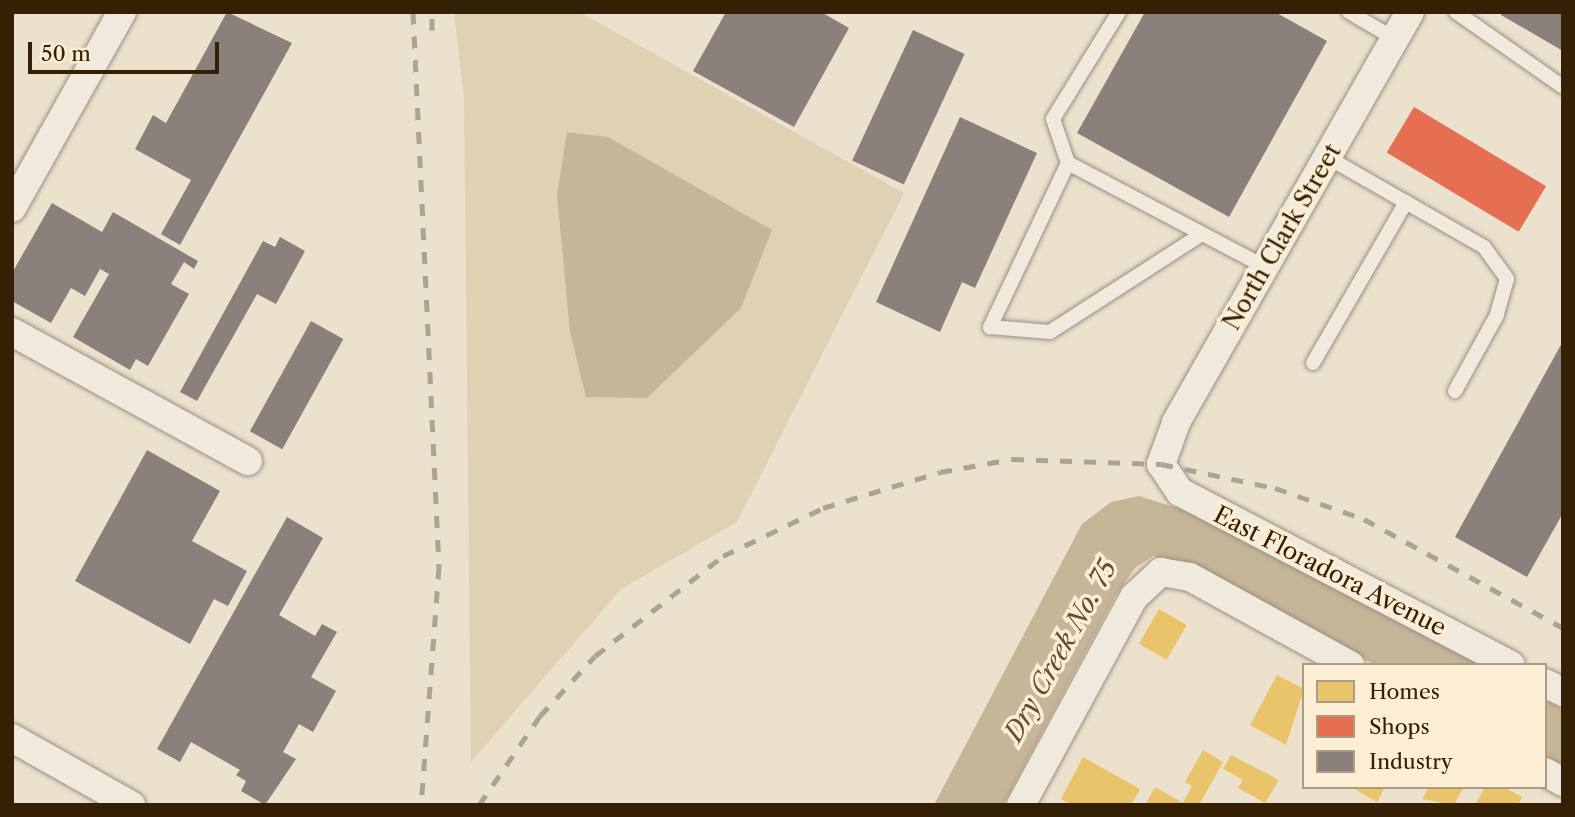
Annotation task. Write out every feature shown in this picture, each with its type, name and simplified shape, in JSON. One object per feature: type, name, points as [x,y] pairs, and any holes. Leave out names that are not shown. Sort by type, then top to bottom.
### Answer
[{"type":"street","points":[[12,208],[122,12]]},
{"type":"street","name":"North Clark Street","points":[[1161,464],[1176,423],[1410,12]]},
{"type":"street","points":[[12,332],[248,461]]},
{"type":"street","name":"East Floradora Avenue","points":[[1161,464],[1180,492],[1507,663]]},
{"type":"street","points":[[1021,805],[1135,597],[1161,572],[1190,577],[1346,663]]},
{"type":"street","points":[[1547,683],[1563,692]]},
{"type":"street","points":[[12,738],[131,805]]},
{"type":"street","points":[[1547,773],[1563,782]]},
{"type":"lane","points":[[1119,12],[1053,119],[1068,163],[1265,267]]},
{"type":"lane","points":[[1349,12],[1395,38]]},
{"type":"lane","points":[[1456,12],[1563,88]]},
{"type":"lane","points":[[1327,157],[1484,247],[1507,279],[1497,315],[1455,391]]},
{"type":"lane","points":[[1068,163],[990,327],[1049,332],[1202,234]]},
{"type":"lane","points":[[1313,363],[1406,202]]},
{"type":"shaded area","points":[[454,12],[579,12],[904,193],[737,522],[621,589],[471,762],[464,99]]},
{"type":"water","points":[[567,132],[608,137],[772,230],[741,308],[647,398],[586,397],[570,332],[557,195]]},
{"type":"water","name":"Dry Creek No. 75","points":[[1139,496],[1199,515],[1476,663],[1371,663],[1201,568],[1153,556],[1135,568],[1116,595],[1003,805],[934,805],[1082,524],[1111,502]]},
{"type":"water","points":[[1547,701],[1563,709],[1563,770],[1547,761]]},
{"type":"building: Homes","points":[[1159,609],[1187,625],[1167,660],[1139,644]]},
{"type":"building: Homes","points":[[1277,675],[1302,688],[1286,745],[1250,725]]},
{"type":"building: Homes","points":[[1203,750],[1223,762],[1199,805],[1145,805],[1155,787],[1183,803],[1192,786],[1185,782]]},
{"type":"building: Homes","points":[[1231,755],[1279,780],[1265,803],[1238,788],[1243,780],[1223,769]]},
{"type":"building: Homes","points":[[1083,757],[1140,789],[1131,805],[1072,805],[1061,799]]},
{"type":"building: Homes","points":[[1354,789],[1384,789],[1377,802]]},
{"type":"building: Homes","points":[[1428,789],[1463,789],[1454,805],[1422,799]]},
{"type":"building: Homes","points":[[1484,789],[1508,789],[1522,797],[1518,805],[1475,805]]},
{"type":"building: Shops","points":[[1414,107],[1546,186],[1519,232],[1387,152]]},
{"type":"building: Industry","points":[[227,12],[292,43],[180,245],[161,234],[191,180],[135,149],[153,115],[166,123]]},
{"type":"building: Industry","points":[[726,12],[821,12],[849,28],[794,127],[693,71]]},
{"type":"building: Industry","points":[[1145,12],[1275,12],[1327,41],[1229,217],[1077,133]]},
{"type":"building: Industry","points":[[1502,12],[1563,12],[1563,51],[1501,15]]},
{"type":"building: Industry","points":[[913,30],[965,54],[904,185],[852,161]]},
{"type":"building: Industry","points":[[960,117],[1037,153],[975,288],[962,282],[940,332],[876,302]]},
{"type":"building: Industry","points":[[52,203],[102,232],[113,212],[198,261],[194,269],[184,262],[171,284],[189,294],[148,366],[136,359],[130,370],[73,337],[109,274],[100,269],[85,296],[71,288],[51,323],[12,301],[12,273]]},
{"type":"building: Industry","points":[[280,237],[305,251],[276,304],[257,294],[197,401],[180,392],[263,241],[275,247]]},
{"type":"building: Industry","points":[[311,321],[343,339],[282,449],[250,431]]},
{"type":"building: Industry","points":[[1563,341],[1563,513],[1527,577],[1455,537]]},
{"type":"building: Industry","points":[[147,450],[220,491],[192,541],[247,571],[228,606],[214,599],[190,644],[75,581]]},
{"type":"building: Industry","points":[[287,517],[323,538],[279,615],[315,636],[322,624],[337,632],[311,677],[336,691],[313,732],[299,724],[283,752],[296,759],[265,805],[241,791],[246,781],[236,775],[240,770],[191,742],[180,762],[157,749]]},
{"type":"railway","points":[[413,12],[439,567],[421,805]]},
{"type":"railway","points":[[432,12],[432,30]]},
{"type":"railway","points":[[479,805],[540,716],[595,656],[723,556],[823,508],[940,472],[1012,459],[1161,464],[1275,488],[1364,519],[1563,628]]}]
